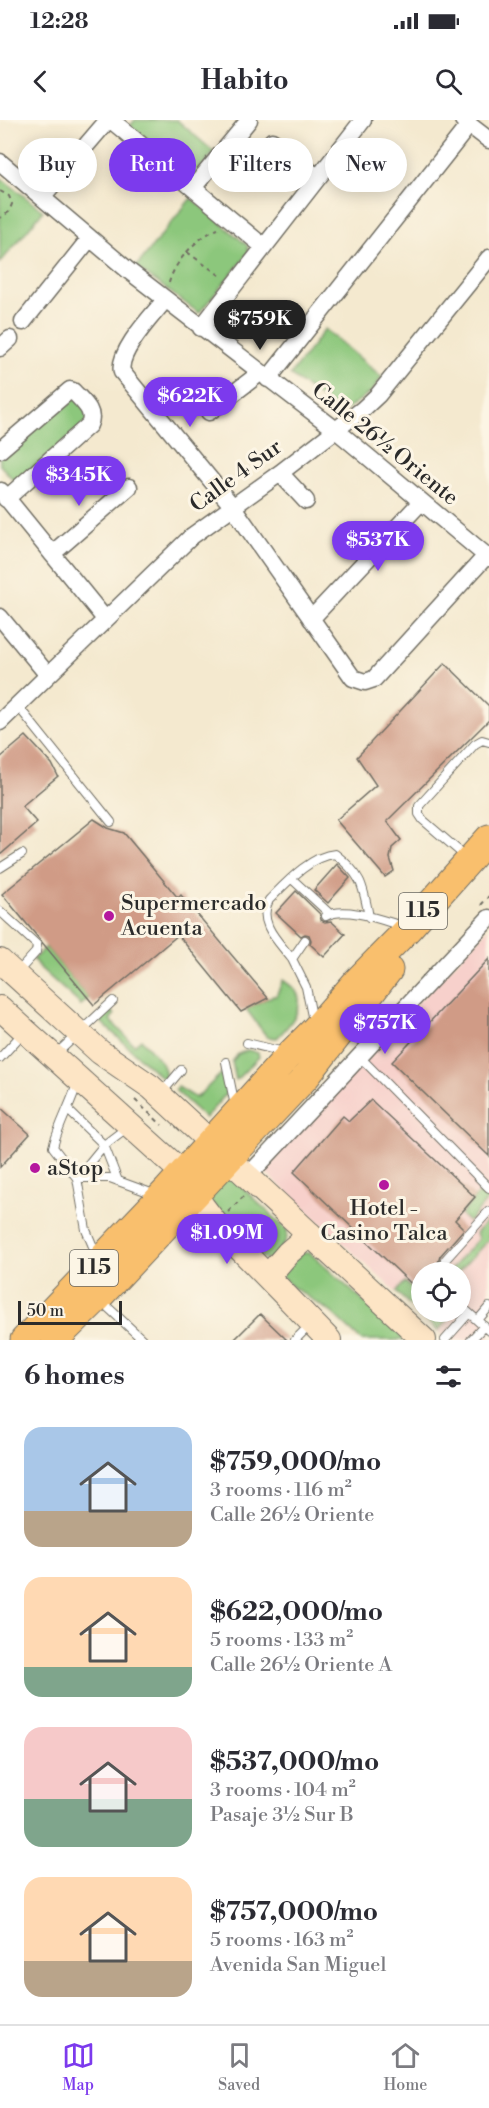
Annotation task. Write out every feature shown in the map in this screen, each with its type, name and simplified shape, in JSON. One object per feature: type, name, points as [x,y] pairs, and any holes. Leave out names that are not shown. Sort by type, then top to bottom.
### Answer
[{"type":"highway","name":"115","points":[[24,1340],[159,1199],[188,1186],[229,1159],[319,1063],[388,972],[479,862],[489,838]]},
{"type":"highway","name":"115","points":[[229,1159],[237,1113],[356,982],[479,862]]},
{"type":"highway","name":"115","points":[[59,1339],[98,1299],[188,1186]]},
{"type":"main road","points":[[8,968],[111,1061],[141,1079],[160,1095],[424,1340]]},
{"type":"main road","points":[[0,1008],[175,1166],[216,1224],[313,1324],[330,1324],[349,1340]]},
{"type":"main road","points":[[268,1276],[288,1253],[310,1234]]},
{"type":"street","points":[[42,197],[110,120],[132,138]]},
{"type":"street","points":[[196,184],[249,120]]},
{"type":"street","points":[[201,328],[363,120]]},
{"type":"street","points":[[209,412],[264,376],[466,122],[489,140]]},
{"type":"street","name":"Calle 26½ Oriente","points":[[0,162],[165,300],[336,430],[488,557]]},
{"type":"street","points":[[313,174],[318,178]]},
{"type":"street","points":[[196,190],[264,247]]},
{"type":"street","points":[[24,322],[90,238]]},
{"type":"street","name":"Calle 4 Sur","points":[[0,722],[192,536],[280,473],[363,409],[387,385],[489,258]]},
{"type":"street","points":[[165,300],[128,349],[121,362],[122,372],[232,507],[350,675],[360,682],[370,681],[378,675],[488,557]]},
{"type":"street","points":[[0,450],[70,390],[92,413],[89,425],[3,494],[105,619]]},
{"type":"street","points":[[280,473],[306,501]]},
{"type":"street","points":[[52,554],[129,487]]},
{"type":"street","points":[[310,619],[421,502]]},
{"type":"street","points":[[0,617],[47,674]]},
{"type":"street","points":[[229,1159],[360,1057],[489,918]]},
{"type":"lane","points":[[17,705],[111,822]]},
{"type":"lane","points":[[479,862],[423,820],[419,814],[419,806],[475,744],[482,740],[489,742]]},
{"type":"lane","points":[[0,868],[22,854]]},
{"type":"lane","points":[[315,1029],[306,987],[292,959],[268,928],[265,914],[269,900],[305,867],[326,855],[335,854],[352,867],[363,886],[369,916]]},
{"type":"lane","points":[[292,879],[328,915],[360,914],[409,928]]},
{"type":"lane","points":[[0,911],[37,945],[36,952],[8,968]]},
{"type":"lane","points":[[292,959],[305,940]]},
{"type":"lane","points":[[54,1056],[113,1001]]},
{"type":"lane","points":[[0,1058],[25,1031]]},
{"type":"lane","points":[[247,1043],[290,1054]]},
{"type":"lane","points":[[360,1057],[488,1186]]},
{"type":"lane","points":[[226,1062],[237,1113]]},
{"type":"lane","points":[[160,1095],[181,1070]]},
{"type":"lane","points":[[78,1079],[69,1110],[60,1125],[53,1147],[77,1178],[86,1230],[100,1262]]},
{"type":"lane","points":[[69,1110],[104,1145],[118,1181]]},
{"type":"lane","points":[[77,1178],[104,1145],[131,1125]]},
{"type":"lane","points":[[77,1178],[110,1178],[152,1193],[159,1199]]},
{"type":"lane","points":[[444,1262],[489,1211]]},
{"type":"lane","points":[[98,1299],[142,1340]]},
{"type":"lane","points":[[471,1340],[484,1326],[489,1307]]},
{"type":"lane","points":[[471,1315],[484,1326]]},
{"type":"lane","points":[[445,1340],[461,1322]]},
{"type":"lane","points":[[296,1340],[313,1324]]},
{"type":"path","points":[[0,191],[9,196],[12,204],[9,212],[0,218]]},
{"type":"path","points":[[165,300],[170,276],[187,252],[210,232],[235,223]]},
{"type":"path","points":[[187,252],[234,285]]},
{"type":"shaded area","points":[[489,928],[489,1340],[448,1340],[428,1322],[471,1322],[471,1262],[411,1262],[411,1306],[261,1168]]},
{"type":"green space","points":[[135,120],[177,120],[208,147],[208,159],[196,174],[196,138],[145,138],[130,126]]},
{"type":"green space","points":[[0,177],[43,211],[0,263]]},
{"type":"green space","points":[[191,198],[247,245],[249,253],[199,313],[136,267]]},
{"type":"green space","points":[[325,329],[382,377],[372,391],[342,413],[290,375]]},
{"type":"green space","points":[[72,391],[94,417],[16,483],[0,465],[0,454]]},
{"type":"green space","points":[[46,947],[89,998],[81,1005],[33,959]]},
{"type":"green space","points":[[283,980],[294,989],[298,996],[298,1009],[291,1022],[277,1038],[267,1037],[246,1009],[276,996]]},
{"type":"green space","points":[[111,1011],[114,1015],[110,1020],[134,1045],[141,1039],[162,1064],[165,1070],[164,1080],[99,1020]]},
{"type":"green space","points":[[248,1050],[258,1053],[259,1057],[236,1080],[232,1062],[238,1054]]},
{"type":"green space","points":[[222,1073],[226,1094],[205,1118],[175,1090],[178,1087],[196,1098]]},
{"type":"green space","points":[[228,1174],[287,1230],[285,1243],[270,1259],[264,1259],[205,1196]]},
{"type":"green space","points":[[480,1191],[489,1198],[469,1222],[461,1215]]},
{"type":"green space","points":[[489,1218],[489,1239],[467,1262],[457,1262],[478,1239],[476,1233]]},
{"type":"green space","points":[[301,1253],[310,1253],[372,1309],[412,1340],[361,1340],[331,1312],[291,1286],[281,1276]]},
{"type":"green space","points":[[405,1282],[411,1288],[411,1306],[396,1292]]},
{"type":"green space","points":[[428,1322],[446,1322],[438,1331]]},
{"type":"building","points":[[445,663],[489,706],[489,720],[387,821],[401,840],[392,848],[390,858],[394,871],[385,877],[336,820],[376,785],[357,757]]},
{"type":"building","points":[[26,736],[52,764],[58,776],[22,806],[37,823],[0,855],[0,758]]},
{"type":"building","name":"Supermercado Acuenta","points":[[94,819],[108,828],[124,833],[178,898],[181,895],[268,998],[241,1012],[178,935],[94,1005],[2,894]]},
{"type":"building","points":[[337,864],[350,878],[328,903],[314,890]]},
{"type":"building","points":[[296,891],[320,914],[321,920],[331,921],[345,934],[324,957],[310,944],[309,935],[301,936],[276,913]]},
{"type":"building","points":[[489,959],[489,1156],[392,1062]]},
{"type":"building","name":"Hotel - Casino Talca","points":[[371,1100],[475,1197],[455,1220],[464,1229],[440,1256],[438,1262],[411,1262],[411,1284],[294,1172],[343,1116],[349,1121]]},
{"type":"building","points":[[0,1107],[30,1134],[0,1167]]},
{"type":"building","points":[[260,1314],[287,1340],[234,1340]]},
{"type":"place","name":"Supermercado Acuenta","points":[[109,916]]},
{"type":"place","name":"aStop","points":[[35,1168]]},
{"type":"place","name":"Hotel - Casino Talca","points":[[384,1185]]}]
